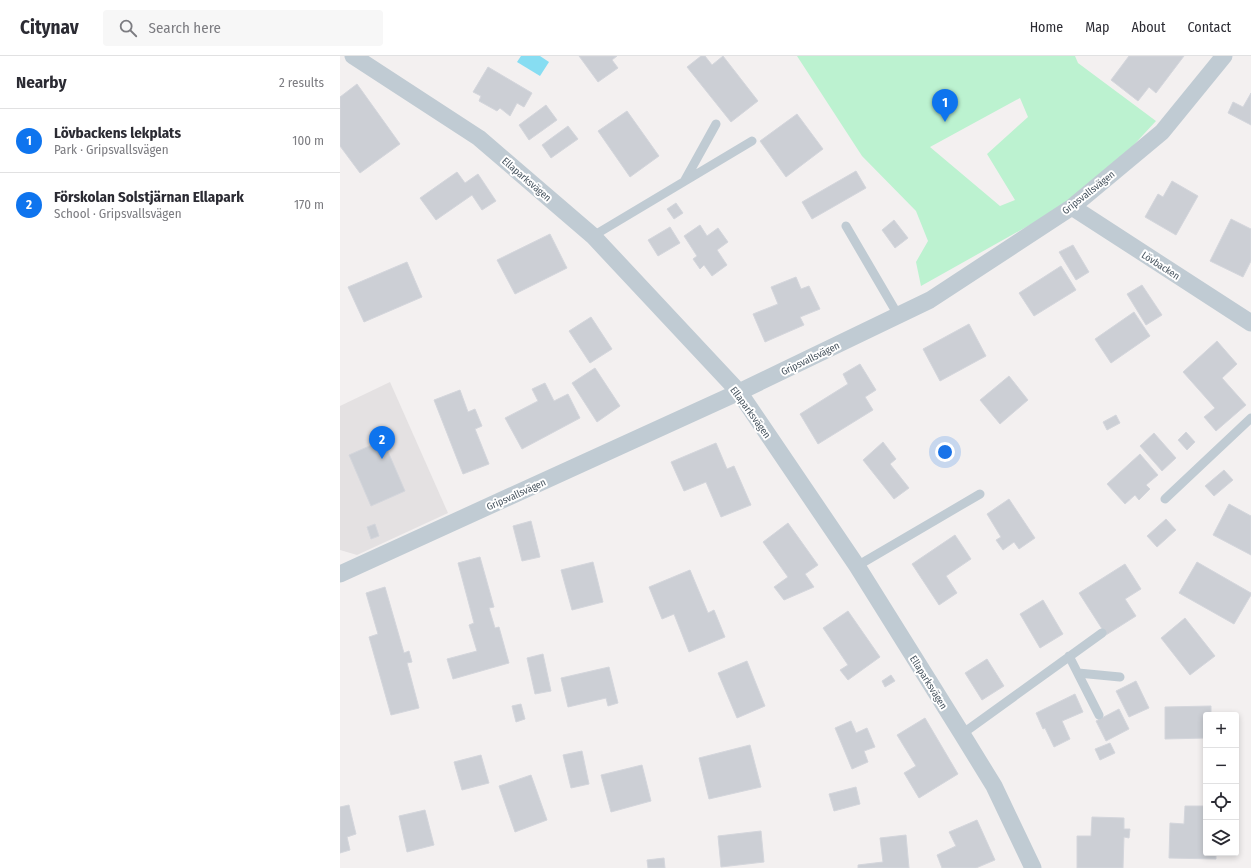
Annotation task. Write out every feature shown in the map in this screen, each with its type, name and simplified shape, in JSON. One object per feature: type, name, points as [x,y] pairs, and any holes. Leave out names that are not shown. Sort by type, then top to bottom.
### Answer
[{"type":"street","name":"Ellaparksvägen","points":[[353,56],[479,138],[593,236],[739,392],[857,566],[962,734],[994,786],[1033,868]]},
{"type":"street","name":"Gripsvallsvägen","points":[[340,574],[739,392],[930,300],[1072,207],[1162,132],[1224,56]]},
{"type":"street","name":"Lövbacken","points":[[1072,207],[1251,323]]},
{"type":"lane","points":[[685,181],[716,124]]},
{"type":"lane","points":[[593,236],[752,141]]},
{"type":"lane","points":[[846,226],[898,316]]},
{"type":"lane","points":[[1165,499],[1251,418]]},
{"type":"lane","points":[[857,566],[980,494]]},
{"type":"lane","points":[[962,734],[1102,633]]},
{"type":"lane","points":[[1070,656],[1099,715]]},
{"type":"lane","points":[[1078,673],[1120,677]]},
{"type":"shaded area","points":[[390,382],[448,513],[357,555],[340,550],[340,406]]},
{"type":"green space","points":[[797,56],[1075,56],[1078,63],[1156,121],[1092,190],[921,286],[916,262],[928,241],[916,211],[862,156]],"holes":[[[1020,98],[1028,117],[987,154],[1015,200],[1000,206],[930,147]]]},
{"type":"water","points":[[521,56],[540,56],[549,62],[540,76],[517,62]]},
{"type":"building","points":[[579,56],[617,56],[612,60],[618,68],[598,82]]},
{"type":"building","points":[[701,56],[705,56],[712,65],[723,56],[758,101],[731,122],[687,67]]},
{"type":"building","points":[[1129,56],[1184,56],[1156,93],[1149,87],[1138,101],[1111,80]]},
{"type":"building","points":[[488,67],[532,93],[524,107],[517,103],[510,116],[500,108],[497,111],[479,101],[481,96],[473,92]]},
{"type":"building","points":[[357,84],[400,144],[360,173],[340,146],[340,97]]},
{"type":"building","points":[[1251,93],[1251,125],[1228,113],[1233,102],[1243,107]]},
{"type":"building","points":[[546,105],[557,120],[529,140],[519,125]]},
{"type":"building","points":[[627,111],[659,156],[630,177],[598,131]]},
{"type":"building","points":[[797,114],[823,149],[786,177],[760,141]]},
{"type":"building","points":[[568,126],[578,139],[551,158],[542,145]]},
{"type":"building","points":[[856,171],[866,188],[812,219],[802,202]]},
{"type":"building","points":[[457,172],[465,183],[478,174],[496,201],[482,210],[472,195],[436,220],[420,198]]},
{"type":"building","points":[[1172,181],[1198,196],[1176,235],[1145,217],[1158,194],[1163,197]]},
{"type":"building","points":[[676,203],[683,213],[674,219],[667,209]]},
{"type":"building","points":[[1231,219],[1251,229],[1251,261],[1243,277],[1210,261]]},
{"type":"building","points":[[894,220],[908,238],[895,248],[882,230]]},
{"type":"building","points":[[700,225],[707,236],[718,228],[728,242],[717,250],[727,265],[712,276],[704,265],[700,269],[693,259],[697,256],[684,236]]},
{"type":"building","points":[[670,227],[680,243],[658,256],[648,240]]},
{"type":"building","points":[[550,234],[567,268],[515,294],[497,260]]},
{"type":"building","points":[[1073,245],[1089,272],[1076,280],[1059,252]]},
{"type":"building","points":[[407,262],[422,297],[364,322],[348,287]]},
{"type":"building","points":[[1061,266],[1076,290],[1034,316],[1019,293]]},
{"type":"building","points":[[796,277],[801,289],[809,286],[820,309],[800,317],[804,325],[765,342],[753,314],[778,304],[771,287]]},
{"type":"building","points":[[1142,285],[1162,315],[1146,325],[1127,294]]},
{"type":"building","points":[[1134,312],[1150,336],[1111,363],[1095,339]]},
{"type":"building","points":[[591,317],[612,349],[590,363],[569,331]]},
{"type":"building","points":[[969,324],[986,356],[940,381],[923,349]]},
{"type":"building","points":[[1217,341],[1237,364],[1222,378],[1246,405],[1216,431],[1204,417],[1215,408],[1183,372]]},
{"type":"building","points":[[860,364],[876,390],[865,397],[873,410],[818,444],[800,414],[848,384],[843,374]]},
{"type":"building","points":[[595,368],[620,406],[597,422],[572,383]]},
{"type":"building","points":[[1009,376],[1028,400],[1000,424],[980,400]]},
{"type":"building","points":[[545,383],[554,401],[568,394],[580,418],[522,449],[505,418],[538,401],[532,389]]},
{"type":"building","points":[[460,390],[468,412],[475,409],[482,426],[475,429],[489,464],[463,474],[434,400]]},
{"type":"building","points":[[1116,415],[1120,423],[1107,430],[1103,422]]},
{"type":"building","points":[[1186,432],[1195,442],[1187,450],[1178,440]]},
{"type":"building","points":[[1154,433],[1176,458],[1162,471],[1140,446]]},
{"type":"building","points":[[383,440],[405,491],[371,506],[349,455]]},
{"type":"building","points":[[883,442],[896,459],[890,464],[909,488],[894,499],[863,460]]},
{"type":"building","points":[[716,443],[727,469],[734,466],[751,505],[721,517],[706,482],[684,491],[671,462]]},
{"type":"building","points":[[1140,454],[1158,475],[1146,485],[1150,489],[1139,500],[1135,495],[1125,504],[1107,484]]},
{"type":"building","points":[[1224,470],[1233,480],[1214,496],[1205,486]]},
{"type":"building","points":[[1009,499],[1035,538],[1019,549],[1014,542],[1003,550],[996,540],[1001,537],[987,514]]},
{"type":"building","points":[[1229,504],[1251,516],[1251,555],[1213,535]]},
{"type":"building","points":[[1166,519],[1176,530],[1157,547],[1147,536]]},
{"type":"building","points":[[531,521],[540,557],[522,561],[513,526]]},
{"type":"building","points":[[788,523],[818,565],[805,574],[814,587],[784,600],[774,587],[788,577],[763,542]]},
{"type":"building","points":[[375,524],[379,536],[371,539],[367,527]]},
{"type":"building","points":[[955,535],[971,559],[946,576],[957,593],[939,605],[912,564]]},
{"type":"building","points":[[480,557],[494,607],[489,608],[495,628],[499,627],[509,663],[453,679],[447,659],[477,651],[469,625],[474,623],[458,563]]},
{"type":"building","points":[[593,562],[603,602],[572,610],[561,570]]},
{"type":"building","points":[[1197,562],[1251,593],[1234,624],[1179,593]]},
{"type":"building","points":[[1125,564],[1141,589],[1125,599],[1136,616],[1106,635],[1079,593]]},
{"type":"building","points":[[690,570],[708,613],[714,610],[725,637],[689,652],[674,614],[662,619],[649,587]]},
{"type":"building","points":[[385,587],[404,653],[409,651],[412,662],[407,663],[419,708],[391,715],[369,637],[378,634],[366,593]]},
{"type":"building","points":[[1043,600],[1063,634],[1040,648],[1020,614]]},
{"type":"building","points":[[848,611],[880,657],[848,680],[840,670],[848,665],[823,628]]},
{"type":"building","points":[[1185,618],[1215,656],[1190,675],[1161,638]]},
{"type":"building","points":[[543,654],[551,691],[535,694],[527,658]]},
{"type":"building","points":[[987,659],[1004,686],[982,700],[965,673]]},
{"type":"building","points":[[747,661],[765,706],[737,718],[718,673]]},
{"type":"building","points":[[609,667],[618,703],[608,706],[606,698],[568,707],[561,678]]},
{"type":"building","points":[[891,675],[895,681],[885,687],[882,681]]},
{"type":"building","points":[[1136,681],[1149,708],[1129,717],[1116,691]]},
{"type":"building","points":[[1075,694],[1083,712],[1062,721],[1070,739],[1054,747],[1045,728],[1043,729],[1036,713]]},
{"type":"building","points":[[521,704],[525,719],[516,722],[512,706]]},
{"type":"building","points":[[1211,706],[1211,712],[1203,712],[1203,738],[1165,739],[1165,707]]},
{"type":"building","points":[[1119,709],[1129,729],[1106,741],[1096,721]]},
{"type":"building","points":[[925,718],[958,774],[919,798],[904,773],[916,766],[897,735]]},
{"type":"building","points":[[851,721],[856,733],[867,728],[875,747],[864,751],[868,762],[852,769],[835,728]]},
{"type":"building","points":[[1110,743],[1115,753],[1100,760],[1095,749]]},
{"type":"building","points":[[750,745],[761,787],[709,799],[699,758]]},
{"type":"building","points":[[582,751],[589,784],[571,788],[563,755]]},
{"type":"building","points":[[481,755],[489,783],[462,790],[454,762]]},
{"type":"building","points":[[642,765],[651,801],[611,812],[601,775]]},
{"type":"building","points":[[531,775],[547,820],[515,832],[499,786]]},
{"type":"building","points":[[856,787],[860,804],[834,811],[829,794]]},
{"type":"building","points":[[349,805],[356,834],[347,837],[350,850],[340,853],[340,807]]},
{"type":"building","points":[[1185,806],[1203,806],[1203,856],[1216,856],[1216,859],[1169,858],[1170,823],[1184,824]]},
{"type":"building","points":[[425,810],[434,845],[407,852],[399,816]]},
{"type":"building","points":[[1092,817],[1124,818],[1124,829],[1130,829],[1129,838],[1124,837],[1123,868],[1077,868],[1077,836],[1091,836]]},
{"type":"building","points":[[977,820],[995,860],[976,868],[942,868],[937,855],[956,846],[949,832]]},
{"type":"building","points":[[761,831],[764,862],[721,867],[718,836]]},
{"type":"building","points":[[906,835],[909,868],[858,868],[858,865],[883,862],[880,838]]},
{"type":"building","points":[[664,858],[665,868],[648,868],[647,860]]},
{"type":"place","name":"Lövbackens lekplats","points":[[945,122]]},
{"type":"place","name":"Förskolan Solstjärnan Ellapark","points":[[382,459]]}]
